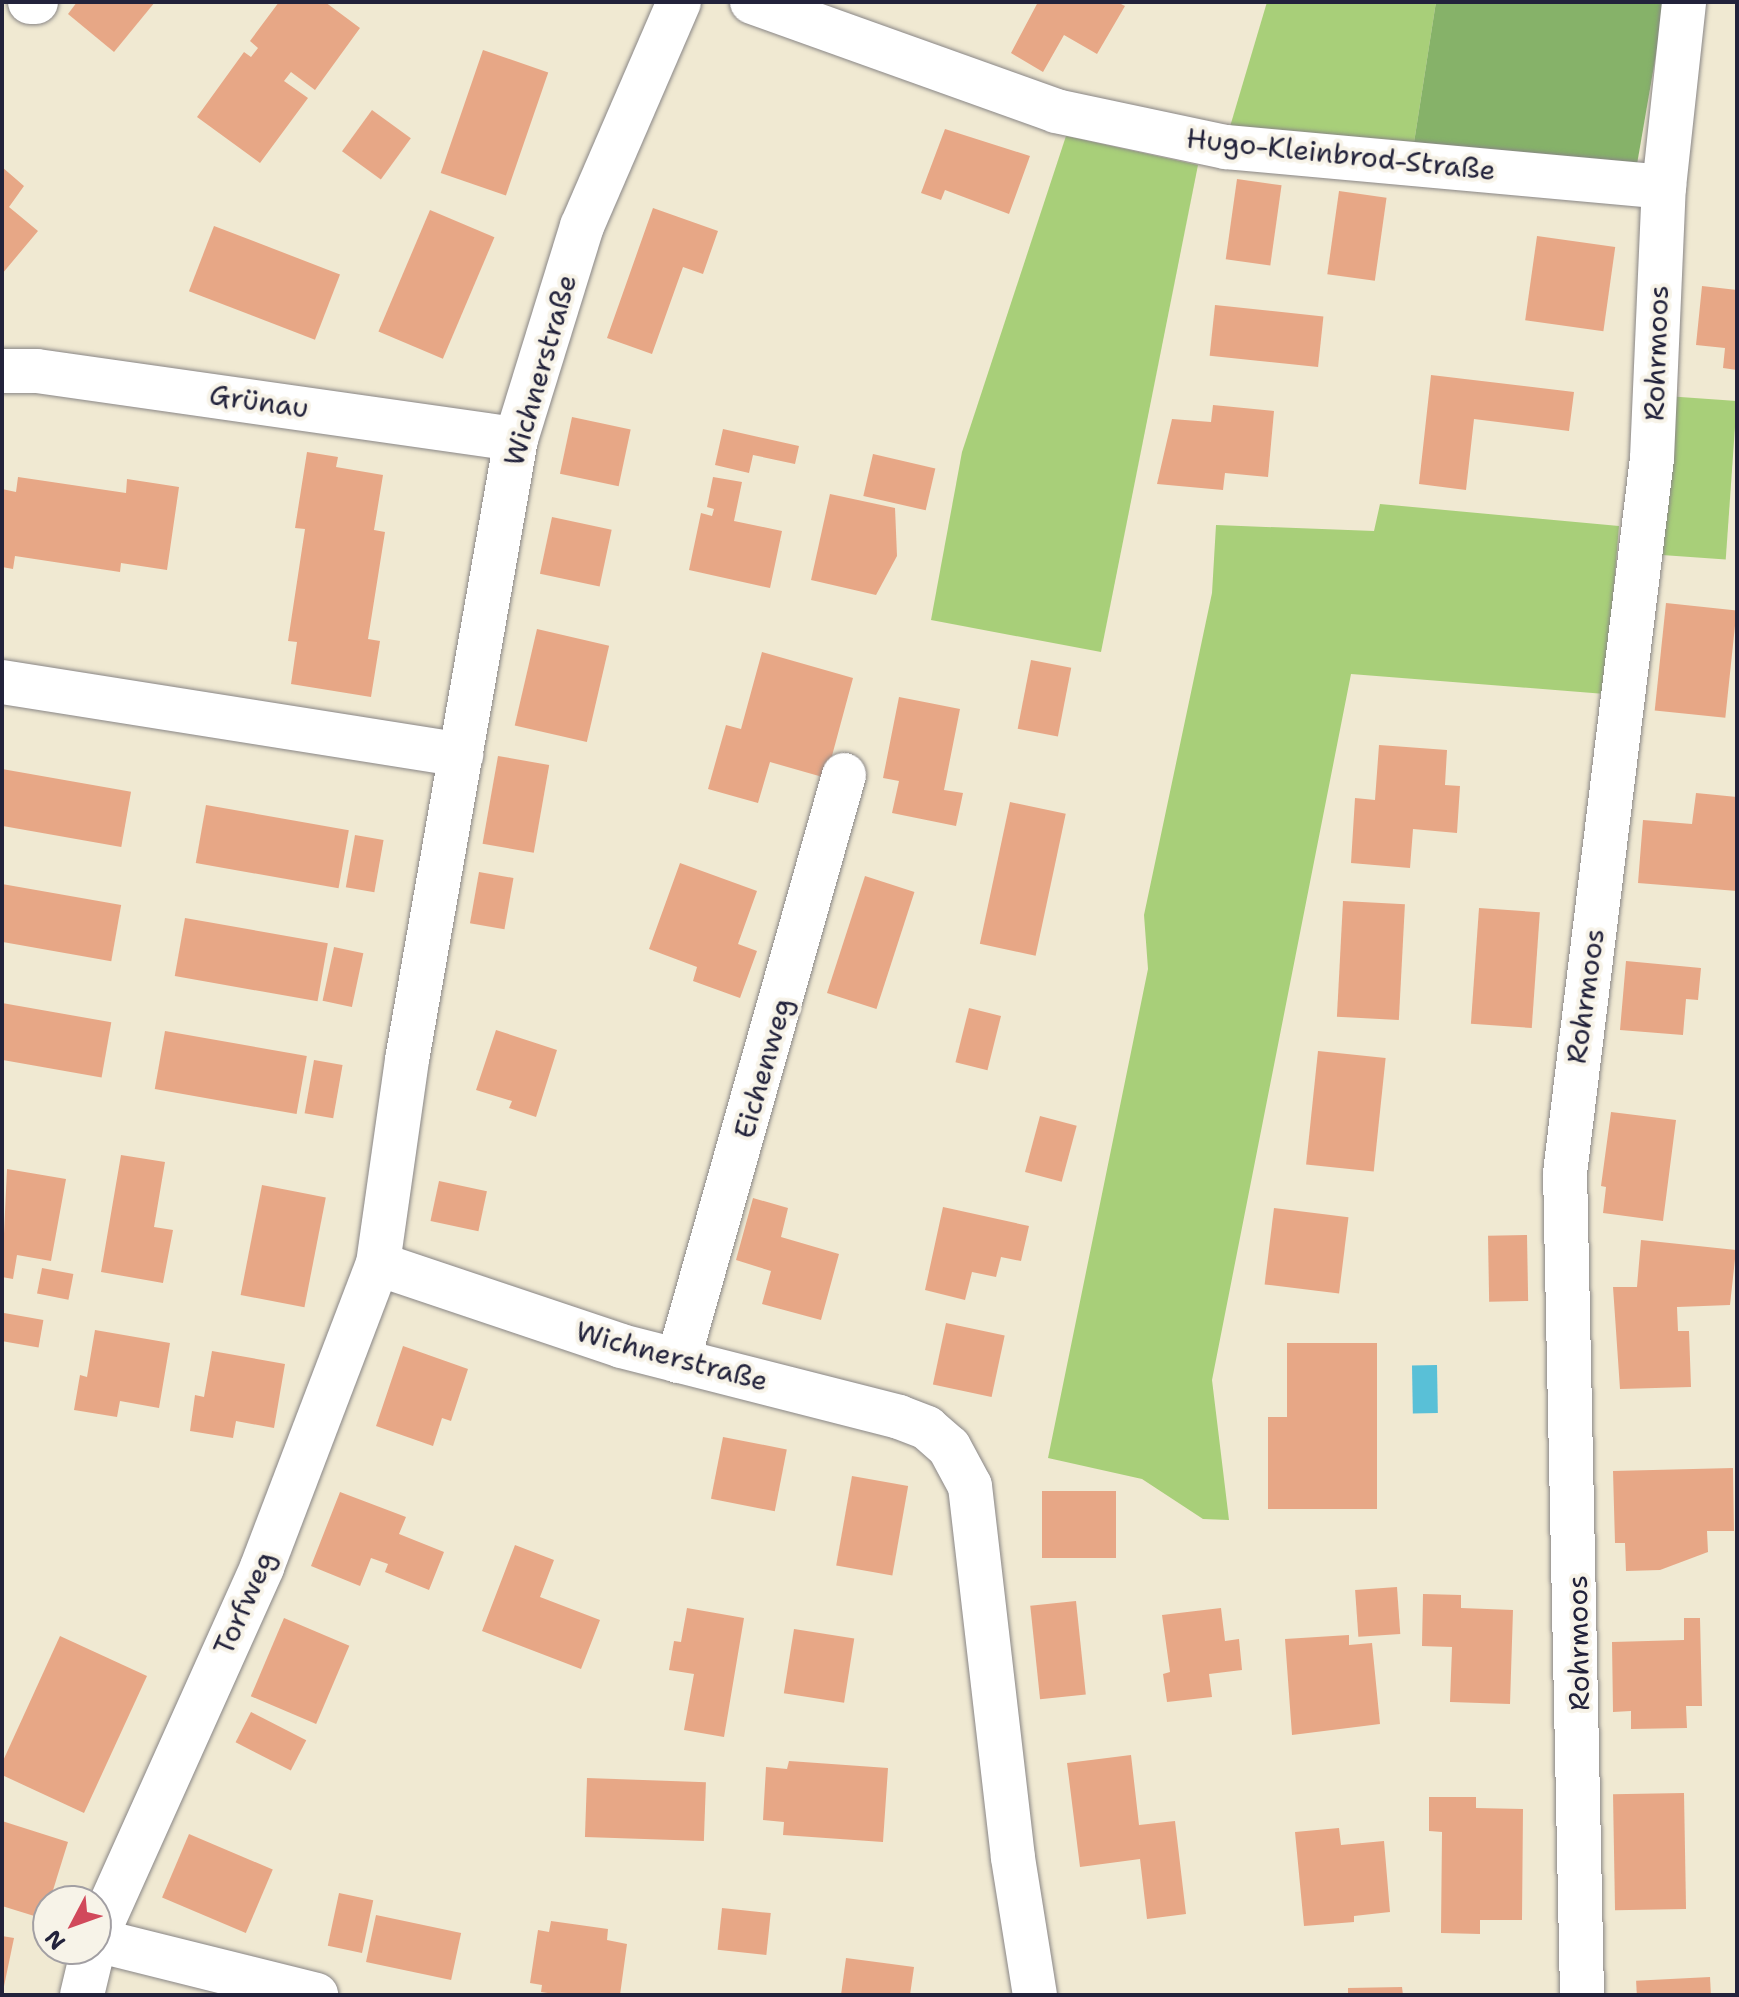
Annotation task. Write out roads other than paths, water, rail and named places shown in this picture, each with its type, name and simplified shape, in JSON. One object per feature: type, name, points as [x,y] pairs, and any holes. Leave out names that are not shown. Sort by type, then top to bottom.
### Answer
[{"type":"street","name":"Wichnerstraße","points":[[679,2],[582,226],[516,439],[407,1060],[378,1264],[621,1346],[899,1417],[927,1428],[949,1447],[970,1486],[1024,1986]]},
{"type":"street","name":"Hugo-Kleinbrod-Straße","points":[[752,2],[1056,111],[1226,147],[1664,187]]},
{"type":"street","name":"Rohrmoos","points":[[1582,1995],[1565,1173],[1652,458],[1664,187],[1684,2]]},
{"type":"street","name":"Grünau","points":[[2,371],[37,371],[516,439]]},
{"type":"street","points":[[2,682],[461,755]]},
{"type":"street","name":"Eichenweg","points":[[678,1361],[844,775]]},
{"type":"street","name":"Torfweg","points":[[112,1903],[262,1567],[378,1264]]},
{"type":"street","points":[[112,1943],[316,1995]]},
{"type":"street","points":[[82,1995],[89,1965]]},
{"type":"water","points":[[1412,1365],[1437,1365],[1438,1413],[1413,1413]]}]
